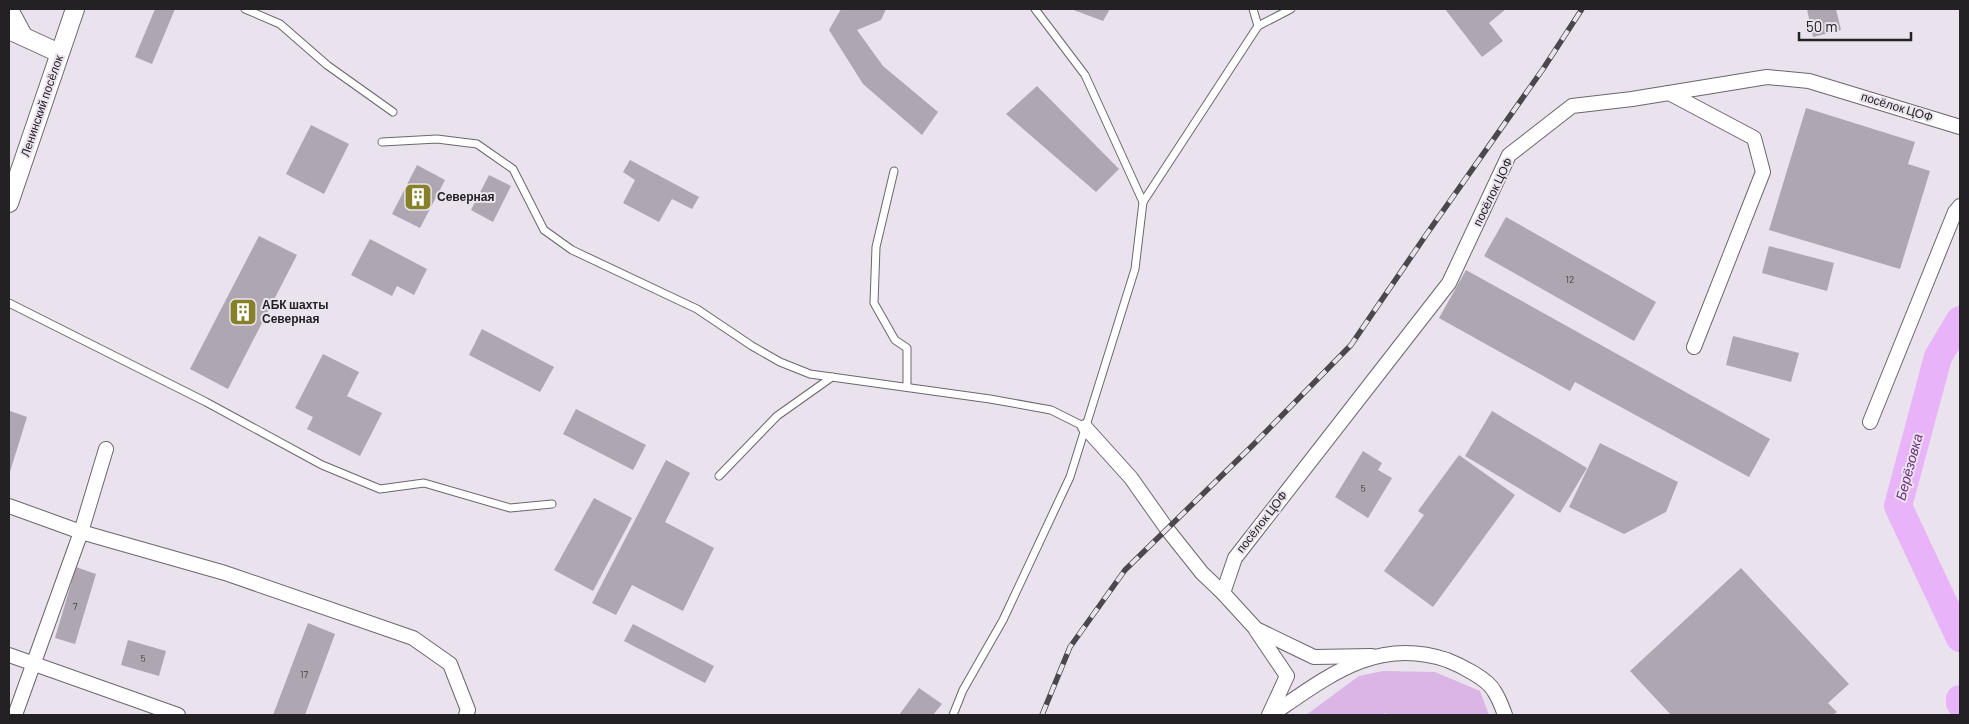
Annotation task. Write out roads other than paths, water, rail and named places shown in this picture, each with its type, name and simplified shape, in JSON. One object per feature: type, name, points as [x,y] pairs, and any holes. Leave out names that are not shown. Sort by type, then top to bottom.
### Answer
[{"type":"street","points":[[11,9],[26,37]]},
{"type":"street","name":"Ленинский посёлок","points":[[9,203],[75,9]]},
{"type":"street","points":[[9,30],[59,53]]},
{"type":"street","name":"посёлок ЦОФ","points":[[1223,593],[1235,558],[1449,283],[1509,155],[1572,106],[1766,77],[1809,81],[1960,127]]},
{"type":"street","points":[[1669,93],[1754,138],[1763,172],[1694,347]]},
{"type":"street","points":[[1870,422],[1955,212],[1960,206]]},
{"type":"street","points":[[1085,427],[1131,478],[1167,529],[1202,573],[1256,629],[1288,676],[1270,715]]},
{"type":"street","points":[[15,715],[81,532],[106,449]]},
{"type":"street","points":[[9,506],[81,532],[225,573],[412,638],[450,664],[468,710],[466,715]]},
{"type":"street","points":[[1256,629],[1314,656],[1372,656],[1403,652],[1431,655],[1464,666],[1494,689],[1505,715]]},
{"type":"street","points":[[9,655],[178,715]]},
{"type":"street","points":[[1270,715],[1326,677],[1372,656]]},
{"type":"lane","points":[[245,9],[280,24],[327,65],[393,112]]},
{"type":"lane","points":[[1035,9],[1085,75],[1143,202]]},
{"type":"lane","points":[[1253,9],[1258,26]]},
{"type":"lane","points":[[953,715],[962,690],[1003,620],[1033,560],[1070,477],[1135,269],[1143,202],[1258,26],[1291,9]]},
{"type":"lane","points":[[382,142],[437,139],[476,144],[513,169],[544,230],[572,250],[697,309],[752,346],[780,362],[810,374],[990,399],[1051,410],[1085,427]]},
{"type":"lane","points":[[894,172],[876,247],[874,303],[895,340],[908,348],[907,387]]},
{"type":"lane","points":[[9,303],[206,402],[322,465],[380,489],[424,483],[510,508],[552,504]]},
{"type":"lane","points":[[719,476],[777,416],[832,377]]},
{"type":"waterway","name":"Берёзовка","points":[[1960,320],[1938,357],[1898,506],[1960,638]]},
{"type":"railway","points":[[1042,715],[1070,647],[1125,570],[1252,446],[1351,345],[1543,69],[1582,9]]},
{"type":"place","name":"Северная","points":[[418,197]]},
{"type":"place","name":"АБК шахты Северная","points":[[243,312]]}]
